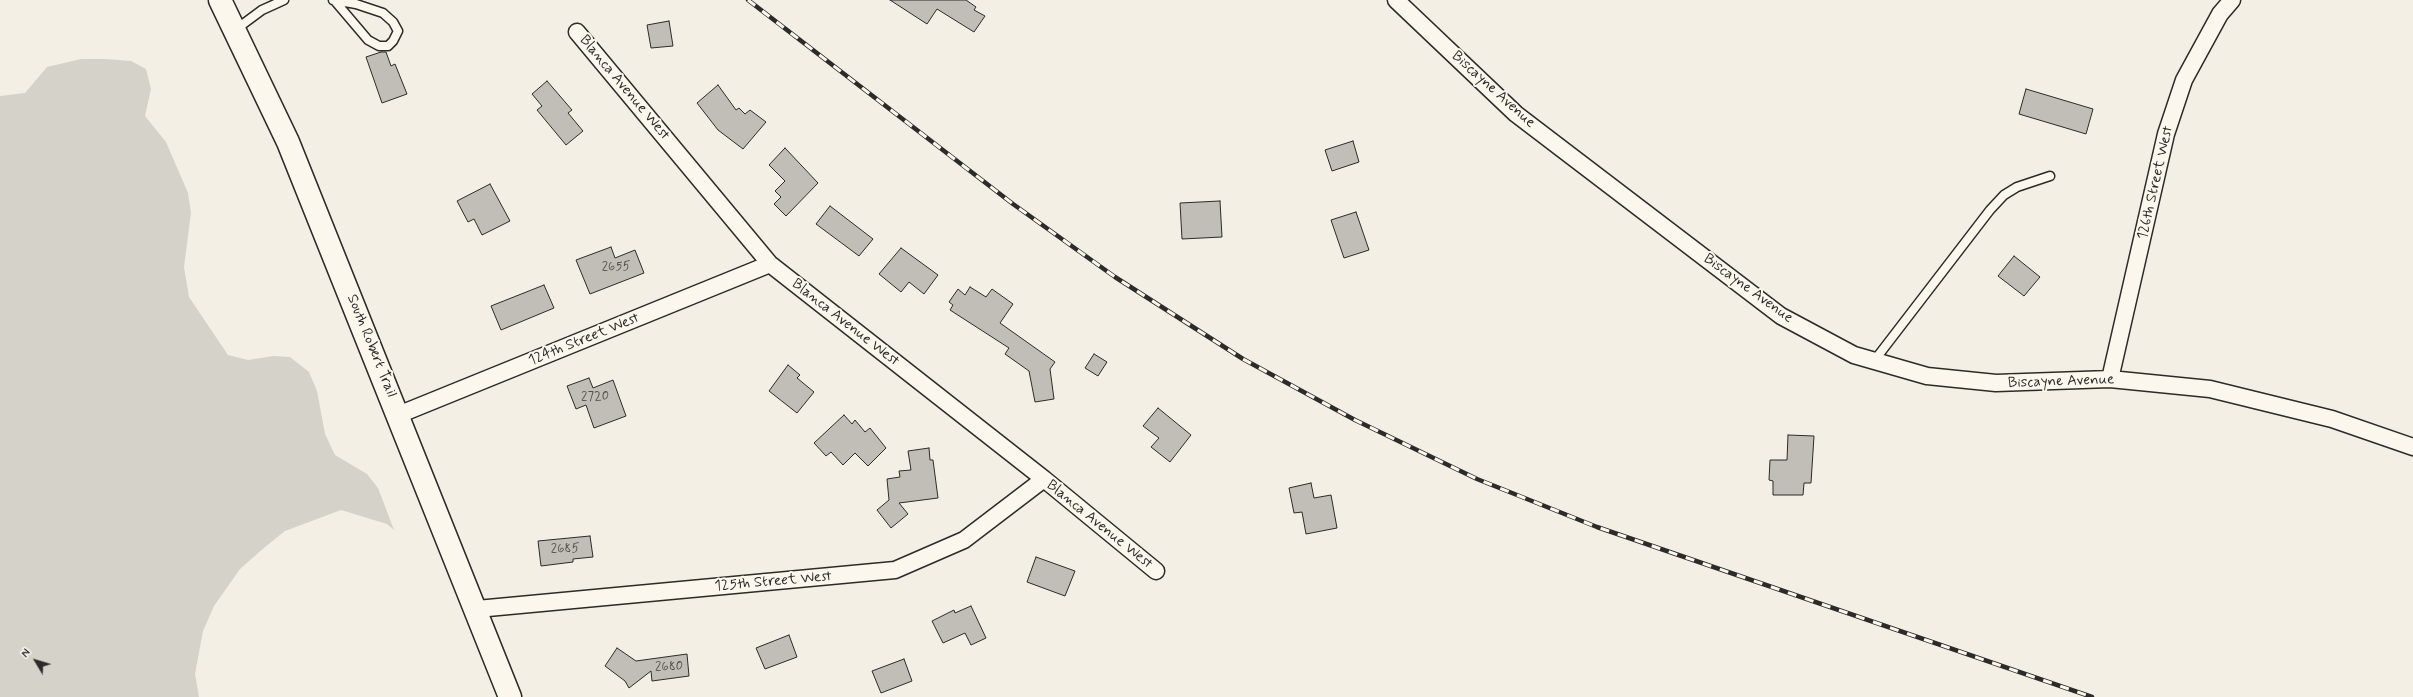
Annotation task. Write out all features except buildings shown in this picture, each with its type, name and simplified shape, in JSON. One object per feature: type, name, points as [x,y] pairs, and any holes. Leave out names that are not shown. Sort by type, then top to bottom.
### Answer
[{"type":"main road","name":"South Robert Trail","points":[[220,0],[288,142],[510,697]]},
{"type":"street","name":"Biscayne Avenue","points":[[1396,0],[1516,114],[1781,316],[1854,355],[1927,376],[1996,384],[2110,379],[2210,389],[2332,419],[2413,447]]},
{"type":"street","name":"126th Street West","points":[[2110,379],[2166,134],[2184,80],[2220,14],[2232,0]]},
{"type":"street","name":"Blanca Avenue West","points":[[577,32],[770,264],[1044,479],[1156,572]]},
{"type":"street","name":"124th Street West","points":[[398,415],[770,264]]},
{"type":"street","name":"125th Street West","points":[[476,609],[895,570],[964,540],[1044,479]]},
{"type":"lane","points":[[235,30],[262,10],[284,0]]},
{"type":"lane","points":[[334,0],[356,4],[383,13],[393,22],[398,31],[393,41],[388,46],[379,46],[368,40],[334,0]]},
{"type":"lane","points":[[1874,361],[1936,278],[2004,195],[2017,187],[2050,176]]},
{"type":"shaded area","points":[[81,59],[131,61],[146,69],[151,89],[145,116],[166,142],[188,193],[191,213],[184,267],[189,297],[228,355],[248,360],[274,356],[290,357],[309,372],[317,391],[325,434],[335,455],[367,474],[378,488],[394,530],[387,524],[341,510],[285,531],[265,547],[240,569],[214,606],[203,631],[195,674],[199,697],[0,697],[0,96],[25,93],[47,67]]},
{"type":"railway","points":[[748,0],[1013,204],[1115,277],[1243,359],[1355,420],[1477,479],[1597,527],[2092,697]]}]
